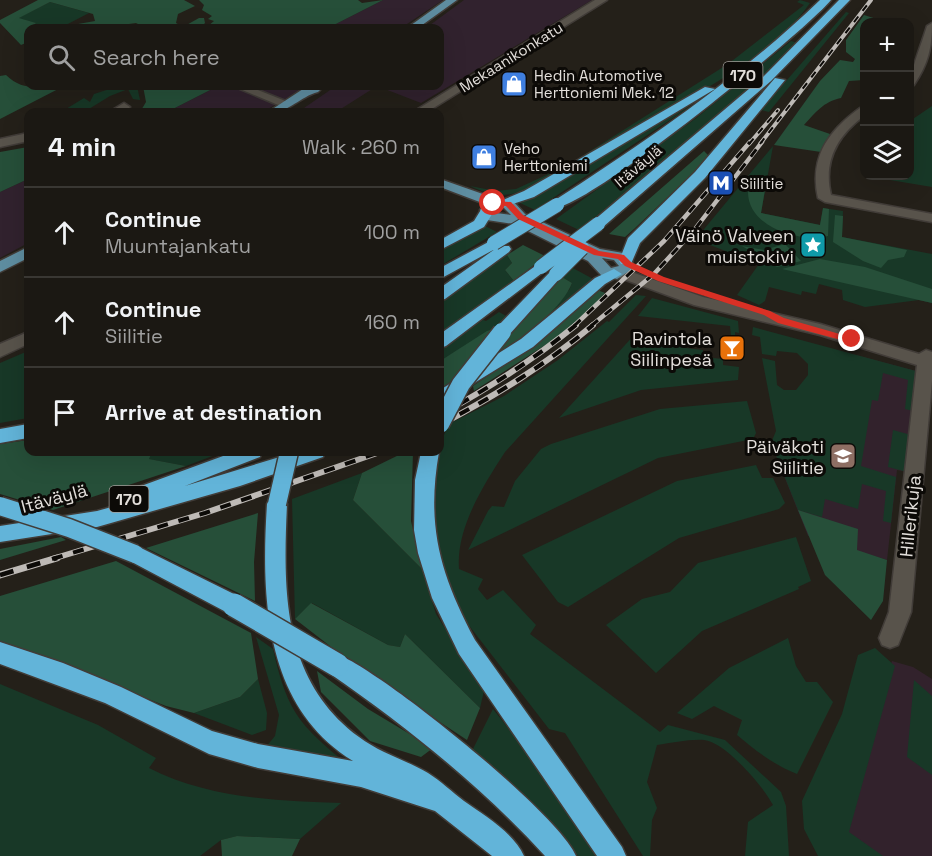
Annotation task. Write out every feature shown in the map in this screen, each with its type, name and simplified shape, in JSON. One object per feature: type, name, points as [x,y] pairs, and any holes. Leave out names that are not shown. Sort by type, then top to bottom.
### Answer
[{"type":"highway","name":"Itäväylä","points":[[499,246],[544,220],[557,205],[660,138],[782,44],[826,0]]},
{"type":"highway","name":"Itäväylä","points":[[602,226],[628,199],[795,53],[845,0]]},
{"type":"highway","points":[[444,244],[479,224],[498,209],[622,142],[782,44]]},
{"type":"highway","points":[[444,396],[510,355],[600,280],[622,268],[633,241],[733,138],[787,70],[795,53]]},
{"type":"highway","points":[[444,339],[541,267],[602,226]]},
{"type":"highway","points":[[444,416],[461,384],[501,332],[602,226]]},
{"type":"highway","points":[[444,272],[499,246]]},
{"type":"highway","points":[[444,292],[499,246]]},
{"type":"highway","points":[[0,436],[24,432]]},
{"type":"highway","name":"Itäväylä","points":[[1,534],[115,504],[242,456]]},
{"type":"highway","points":[[288,456],[278,504],[275,539],[277,608],[291,672],[303,696],[320,718],[352,746],[380,764],[419,782],[493,838],[511,856]]},
{"type":"highway","points":[[1,534],[97,519],[240,478],[304,456]]},
{"type":"highway","points":[[429,456],[422,501],[423,531],[434,577],[447,610],[467,647],[613,856]]},
{"type":"highway","points":[[0,506],[69,528],[135,554],[234,605],[338,665],[392,702],[465,758],[518,805],[563,856]]},
{"type":"highway","points":[[0,654],[63,674],[209,742],[258,756],[361,775],[443,801]]},
{"type":"main road","points":[[418,24],[452,0]]},
{"type":"main road","points":[[288,108],[315,90]]},
{"type":"main road","points":[[444,185],[498,209],[594,258],[604,260],[604,270],[622,268]]},
{"type":"main road","points":[[0,267],[24,254]]},
{"type":"street","name":"Mekaanikonkatu","points":[[426,108],[602,0]]},
{"type":"street","points":[[914,76],[929,55],[932,26]]},
{"type":"street","points":[[246,90],[280,108]]},
{"type":"street","points":[[860,114],[848,122],[828,147],[820,175],[825,198],[932,218]]},
{"type":"street","points":[[0,143],[24,138]]},
{"type":"street","points":[[622,268],[655,287],[721,307],[929,359]]},
{"type":"street","points":[[0,351],[24,340]]},
{"type":"street","name":"Hillerikuja","points":[[890,638],[900,612],[929,359]]},
{"type":"shaded area","points":[[383,0],[443,0],[407,24],[336,24]]},
{"type":"shaded area","points":[[464,0],[592,0],[444,89],[444,24],[431,24]]},
{"type":"shaded area","points":[[210,90],[300,90],[270,108],[175,108]]},
{"type":"shaded area","points":[[330,90],[371,90],[342,108],[304,108]]},
{"type":"shaded area","points":[[387,90],[443,90],[421,103]]},
{"type":"shaded area","points":[[24,181],[24,245],[0,258],[0,192]]},
{"type":"shaded area","name":"Päiväkoti Siilitie","points":[[833,349],[916,371],[907,472],[897,470],[887,560],[808,536],[771,443]]},
{"type":"shaded area","points":[[892,661],[913,667],[932,679],[932,856],[854,856],[825,835]]},
{"type":"green space","points":[[38,0],[184,0],[195,6],[178,14],[178,24],[78,24],[95,21],[93,14],[50,2],[19,18],[36,23],[24,24],[24,44],[21,45],[0,23],[0,20]]},
{"type":"green space","points":[[199,0],[358,0],[362,3],[383,0],[336,24],[210,24],[214,21],[208,19],[212,16],[202,10],[204,5]]},
{"type":"green space","points":[[800,0],[810,3],[779,37],[739,68],[697,94],[539,183],[520,191],[497,195],[470,186],[496,191],[516,189],[568,165],[728,64],[804,5],[797,2]]},
{"type":"green space","points":[[50,2],[89,13],[68,24],[36,24],[18,18]]},
{"type":"green space","points":[[846,12],[849,13],[769,112],[761,110]]},
{"type":"green space","points":[[199,18],[204,18],[205,23],[188,24]]},
{"type":"green space","points":[[860,21],[860,80],[849,81],[841,98],[825,105],[804,125],[830,134],[821,152],[774,145],[820,81],[840,60],[853,62],[855,59],[846,52],[846,40]]},
{"type":"green space","points":[[791,41],[798,43],[724,112],[579,230],[556,219],[695,119]]},
{"type":"green space","points":[[6,75],[24,85],[24,90],[56,90],[0,119],[0,76]]},
{"type":"green space","points":[[106,90],[125,90],[90,108],[68,108],[84,98],[90,102],[94,94]]},
{"type":"green space","points":[[128,90],[138,90],[140,100],[133,99]]},
{"type":"green space","points":[[144,90],[210,90],[175,108],[142,108],[146,102]]},
{"type":"green space","points":[[697,102],[535,210],[518,202],[531,197]]},
{"type":"green space","points":[[932,106],[932,187],[890,180],[914,180],[914,118]]},
{"type":"green space","points":[[773,146],[761,213],[820,225],[823,208],[843,211],[842,237],[932,254],[932,303],[919,300],[865,307],[843,300],[842,290],[819,284],[816,294],[802,291],[801,295],[769,287],[765,301],[759,305],[737,295],[759,264],[710,245],[700,234]]},
{"type":"green space","points":[[24,148],[24,181],[0,192],[0,152]]},
{"type":"green space","points":[[704,151],[710,157],[625,237],[609,234]]},
{"type":"green space","points":[[767,178],[761,213],[820,225],[823,208],[829,209],[828,236],[803,237],[777,230],[765,223],[750,204],[748,191],[759,180]]},
{"type":"green space","points":[[835,215],[843,216],[842,237],[907,250],[904,257],[888,260],[881,268],[863,261],[833,242]]},
{"type":"green space","points":[[483,225],[497,232],[444,264],[444,248]]},
{"type":"green space","points":[[785,244],[801,261],[777,267],[742,246],[764,250]]},
{"type":"green space","points":[[523,245],[545,256],[514,281],[505,270],[512,263],[507,255]]},
{"type":"green space","points":[[507,255],[512,263],[505,270],[514,281],[444,332],[444,299]]},
{"type":"green space","points":[[820,259],[865,267],[932,289],[932,303],[782,269]]},
{"type":"green space","points":[[571,267],[595,280],[498,361],[493,353],[505,354],[569,290],[572,283],[562,277]]},
{"type":"green space","points":[[562,277],[572,283],[561,302],[505,354],[493,353]]},
{"type":"green space","points":[[595,289],[605,293],[575,326],[474,391],[473,386],[512,359]]},
{"type":"green space","points":[[636,295],[646,296],[505,452],[480,493],[466,523],[459,554],[459,569],[483,579],[478,589],[487,600],[503,590],[536,625],[530,634],[660,732],[668,725],[725,740],[781,792],[786,806],[789,856],[745,856],[748,822],[773,805],[761,787],[732,756],[712,742],[698,740],[657,745],[647,782],[657,808],[652,820],[650,856],[643,856],[565,733],[549,729],[450,601],[432,547],[433,460],[434,456],[444,456],[444,435],[449,424],[504,396],[558,360],[607,321],[609,322]]},
{"type":"green space","points":[[652,298],[738,321],[739,333],[735,332],[735,336],[731,336],[730,326],[638,316]]},
{"type":"green space","points":[[499,312],[508,317],[485,335],[444,359],[444,348],[483,320],[486,321]]},
{"type":"green space","name":"Päiväkoti Siilitie","points":[[753,327],[916,371],[913,411],[905,409],[908,380],[883,373],[878,401],[872,400],[861,466],[896,477],[891,523],[883,521],[886,491],[862,484],[858,509],[825,499],[822,517],[798,510],[771,443],[776,431],[762,358],[775,361],[777,385],[784,390],[796,390],[808,375],[808,364],[797,353],[777,351],[776,356],[762,354],[760,337],[752,335]]},
{"type":"green space","points":[[497,328],[450,385],[444,388],[444,358],[487,331]]},
{"type":"green space","points":[[635,334],[686,341],[686,348],[703,350],[703,357],[723,359],[723,365],[739,367],[738,380],[641,390],[559,418]]},
{"type":"green space","points":[[24,353],[24,419],[0,423],[0,363]]},
{"type":"green space","points":[[747,401],[756,433],[753,439],[658,458],[468,550],[488,511],[492,506],[504,507],[515,481],[541,449],[660,409]]},
{"type":"green space","points":[[893,430],[911,435],[907,472],[888,467]]},
{"type":"green space","points":[[24,441],[24,456],[150,456],[149,459],[186,466],[53,510],[0,494],[0,444]]},
{"type":"green space","points":[[150,456],[212,456],[186,466],[148,459]]},
{"type":"green space","points":[[397,456],[413,456],[411,521],[422,569],[353,500],[362,473]]},
{"type":"green space","points":[[756,465],[762,478],[773,478],[785,503],[779,509],[679,538],[568,607],[558,602],[522,555],[677,481]]},
{"type":"green space","points":[[362,473],[353,500],[422,569],[436,614],[484,691],[480,708],[405,634],[400,647],[388,645],[312,603],[295,619],[292,499]]},
{"type":"green space","points":[[798,510],[858,529],[857,550],[887,560],[883,601],[871,620],[825,575]]},
{"type":"green space","points":[[258,513],[254,562],[255,601],[146,548]]},
{"type":"green space","points":[[61,537],[66,540],[0,560],[0,549]]},
{"type":"green space","points":[[796,537],[811,581],[798,587],[799,589],[702,631],[656,673],[606,625],[642,599],[670,592],[698,563]]},
{"type":"green space","points":[[116,561],[251,633],[258,679],[240,697],[194,713],[166,706],[0,641],[0,596]]},
{"type":"green space","points":[[311,603],[388,645],[400,647],[405,634],[480,708],[467,740],[361,670],[295,619]]},
{"type":"green space","points":[[256,637],[273,649],[284,687],[297,714],[316,737],[346,763],[265,748],[275,736],[279,715]]},
{"type":"green space","points":[[788,638],[796,666],[806,682],[817,682],[833,702],[797,774],[766,757],[737,735],[742,720],[714,706],[692,719],[677,713],[729,668]]},
{"type":"green space","points":[[875,648],[895,666],[849,832],[883,856],[818,856],[804,829],[802,801],[842,714],[858,655]]},
{"type":"green space","points":[[317,671],[368,709],[433,748],[421,757],[370,741],[321,692]]},
{"type":"green space","points":[[258,679],[267,713],[266,730],[252,735],[194,713],[240,697]]},
{"type":"green space","points":[[914,680],[932,696],[932,775],[907,757]]},
{"type":"green space","points":[[0,684],[98,725],[156,758],[149,768],[171,778],[218,792],[243,796],[341,803],[300,839],[237,836],[221,840],[200,856],[0,856]]},
{"type":"green space","points":[[493,709],[550,781],[602,856],[578,856],[560,835],[472,751]]},
{"type":"green space","points":[[237,836],[300,839],[292,856],[222,856],[221,840]]},
{"type":"railway","points":[[760,144],[871,0]]},
{"type":"railway","points":[[749,144],[778,110]]},
{"type":"railway","points":[[574,326],[664,241],[750,142]]},
{"type":"railway","points":[[591,326],[654,274],[695,229],[762,142]]},
{"type":"railway","points":[[444,413],[510,373],[576,325]]},
{"type":"railway","points":[[444,423],[519,379],[593,325]]},
{"type":"railway","points":[[52,559],[205,513],[369,456]]},
{"type":"railway","points":[[0,575],[57,558]]},
{"type":"place","name":"Hedin Automotive Herttoniemi Mek. 12","points":[[514,84]]},
{"type":"place","name":"Veho Herttoniemi","points":[[484,157]]},
{"type":"place","name":"Siilitie","points":[[721,183]]},
{"type":"place","name":"Väinö Valveen muistokivi","points":[[813,245]]},
{"type":"place","name":"Ravintola Siilinpesä","points":[[732,348]]},
{"type":"place","name":"Päiväkoti Siilitie","points":[[843,456]]},
{"type":"route","points":[[493,203],[508,204],[520,217],[597,253],[621,257],[628,264],[661,279],[767,313],[781,321],[852,339]]}]
